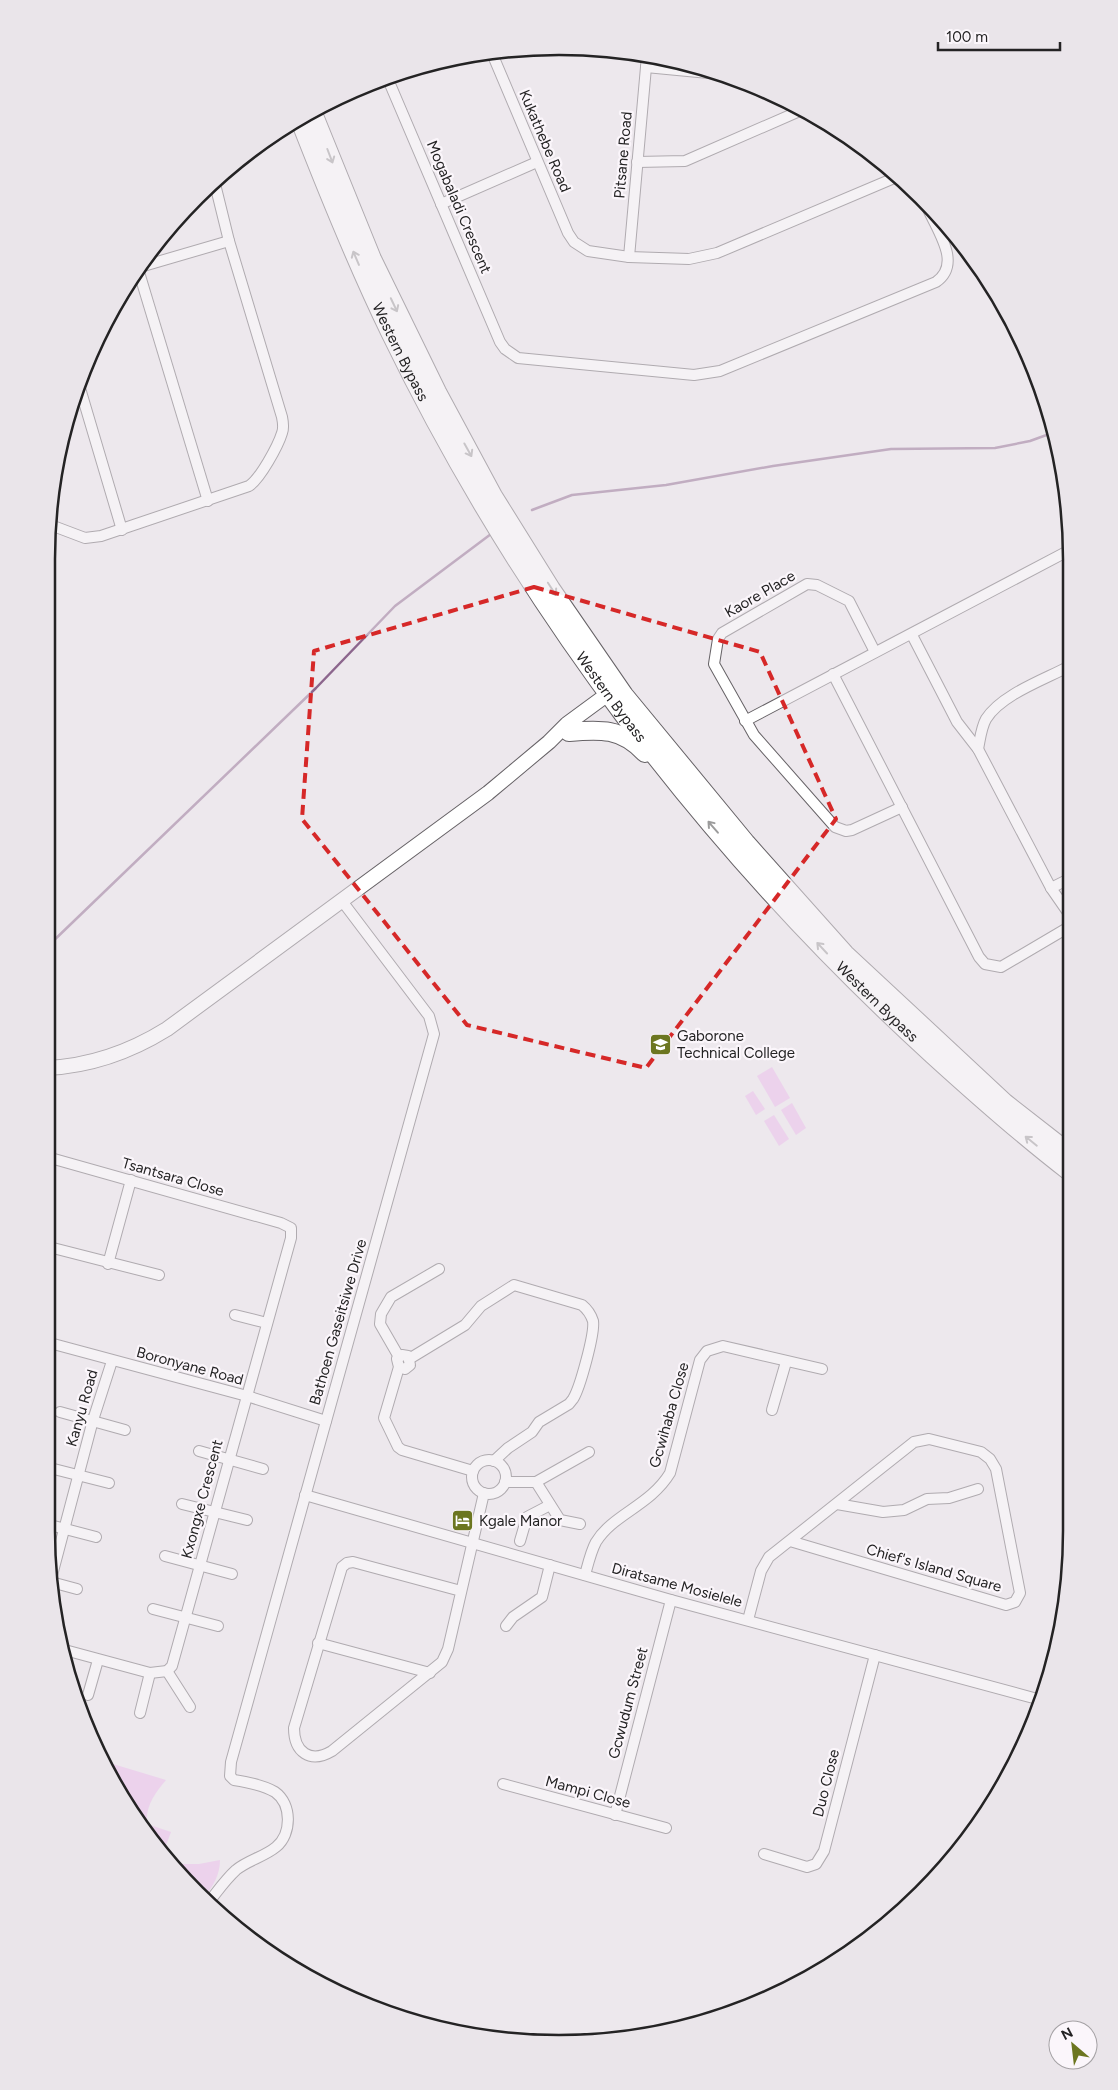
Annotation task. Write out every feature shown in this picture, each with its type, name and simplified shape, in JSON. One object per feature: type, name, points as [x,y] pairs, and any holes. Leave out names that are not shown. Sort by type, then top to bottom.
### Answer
[{"type":"highway","name":"Western Bypass","points":[[315,119],[372,260],[436,392],[493,496],[616,694],[845,954],[1006,1103],[1063,1148]]},
{"type":"highway","name":"Western Bypass","points":[[302,126],[389,331],[481,502],[539,595],[616,694],[694,804],[776,900],[846,973],[996,1112],[1063,1165]]},
{"type":"highway","points":[[569,732],[605,730],[617,733],[628,739],[639,747],[694,804]]},
{"type":"street","name":"Kukathebe Road","points":[[494,59],[537,162],[574,242],[588,251],[629,257]]},
{"type":"street","name":"Pitsane Road","points":[[629,257],[646,63]]},
{"type":"street","points":[[646,67],[682,70]]},
{"type":"street","name":"Mogabaladi Crescent","points":[[390,84],[500,342],[504,349],[518,358],[694,375],[708,374],[738,364],[936,282],[943,277],[948,269],[949,258],[934,223]]},
{"type":"street","points":[[637,162],[685,161],[794,114]]},
{"type":"street","points":[[440,204],[537,162]]},
{"type":"street","points":[[629,257],[689,259],[709,256],[891,180]]},
{"type":"street","points":[[56,527],[85,538],[101,536],[208,501],[255,482],[282,432],[282,417],[229,241],[216,190]]},
{"type":"street","points":[[150,265],[229,241]]},
{"type":"street","points":[[142,277],[208,501]]},
{"type":"street","points":[[82,396],[122,530]]},
{"type":"street","points":[[902,808],[852,830],[846,831],[835,827],[760,742],[745,721],[912,635],[1063,554]]},
{"type":"street","name":"Kaore Place","points":[[745,721],[714,664],[718,639],[722,633],[807,584],[817,585],[849,601],[876,652]]},
{"type":"street","points":[[912,635],[957,722],[978,750],[1051,888],[1063,905]]},
{"type":"street","points":[[978,750],[986,719],[995,709],[1007,699],[1063,670]]},
{"type":"street","points":[[833,674],[979,957],[985,964],[1000,967],[1063,930]]},
{"type":"street","points":[[549,742],[569,732],[616,694]]},
{"type":"street","points":[[55,1067],[76,1066],[96,1061],[150,1039],[184,1018],[488,793],[549,742],[567,724],[616,694]]},
{"type":"street","points":[[1051,888],[1063,882]]},
{"type":"street","name":"Bathoen Gaseitsiwe Drive","points":[[213,1897],[236,1870],[277,1846],[285,1836],[288,1822],[286,1808],[276,1793],[234,1780],[230,1776],[235,1746],[434,1034],[429,1016],[342,901]]},
{"type":"street","name":"Tsantsara Close","points":[[55,1159],[281,1223],[291,1228]]},
{"type":"street","points":[[108,1264],[131,1180]]},
{"type":"street","name":"Kxongxe Crescent","points":[[168,1671],[176,1658],[214,1512],[291,1238],[291,1228]]},
{"type":"street","points":[[55,1249],[108,1264],[158,1275]]},
{"type":"street","points":[[399,1356],[380,1324],[385,1304],[391,1297],[439,1269]]},
{"type":"street","points":[[409,1359],[464,1325],[481,1306],[514,1285],[582,1305],[586,1309],[592,1319],[593,1333],[573,1399],[569,1404],[539,1422],[532,1432],[508,1448],[494,1461],[482,1462],[473,1472],[474,1484],[484,1493],[497,1492],[505,1482],[504,1470],[494,1461]]},
{"type":"street","points":[[235,1315],[267,1323]]},
{"type":"street","name":"Boronyane Road","points":[[55,1344],[247,1396],[326,1421]]},
{"type":"street","name":"Gcwihaba Close","points":[[585,1575],[595,1543],[602,1534],[651,1497],[670,1473],[700,1360],[707,1351],[723,1346],[822,1369]]},
{"type":"street","points":[[399,1356],[405,1355],[409,1359]]},
{"type":"street","points":[[399,1356],[396,1362],[399,1367],[384,1418],[398,1447],[402,1450],[473,1472]]},
{"type":"street","points":[[399,1367],[408,1367],[409,1359]]},
{"type":"street","name":"Kanyu Road","points":[[56,1563],[93,1420],[112,1360]]},
{"type":"street","points":[[772,1410],[786,1362]]},
{"type":"street","points":[[60,1412],[125,1430]]},
{"type":"street","name":"Chief's Island Square","points":[[748,1620],[765,1564],[769,1557],[914,1442],[929,1439],[982,1452],[990,1459],[996,1469],[1020,1593],[1015,1602],[1006,1604],[790,1541]]},
{"type":"street","points":[[199,1451],[263,1469]]},
{"type":"street","points":[[505,1482],[536,1482],[589,1452]]},
{"type":"street","points":[[55,1469],[109,1483]]},
{"type":"street","points":[[536,1482],[560,1520],[580,1524]]},
{"type":"street","points":[[837,1504],[883,1512],[904,1510],[927,1499],[948,1498],[978,1489]]},
{"type":"street","points":[[461,1592],[353,1562],[347,1563],[342,1568],[294,1728],[294,1737],[298,1748],[313,1757],[323,1756],[332,1751],[442,1662],[448,1649],[484,1493]]},
{"type":"street","name":"Diratsame Mosielele","points":[[305,1496],[671,1600],[1034,1698]]},
{"type":"street","points":[[182,1504],[247,1520]]},
{"type":"street","points":[[520,1541],[528,1517],[550,1505]]},
{"type":"street","points":[[55,1526],[96,1537]]},
{"type":"street","points":[[165,1556],[232,1574]]},
{"type":"street","points":[[506,1626],[513,1617],[542,1597],[550,1565]]},
{"type":"street","points":[[58,1583],[77,1589]]},
{"type":"street","name":"Gcwudum Street","points":[[615,1815],[671,1600]]},
{"type":"street","points":[[153,1609],[218,1626]]},
{"type":"street","points":[[318,1643],[430,1673]]},
{"type":"street","points":[[70,1652],[150,1673],[168,1671],[190,1707]]},
{"type":"street","name":"Duo Close","points":[[764,1854],[807,1867],[816,1864],[824,1851],[875,1655]]},
{"type":"street","points":[[88,1695],[98,1660]]},
{"type":"street","points":[[140,1713],[150,1673]]},
{"type":"street","name":"Mampi Close","points":[[503,1784],[666,1828]]},
{"type":"highlighted area","points":[[534,587],[760,652],[836,819],[646,1068],[467,1025],[302,819],[314,651]]},
{"type":"shaded area","points":[[772,1067],[790,1098],[775,1107],[757,1076]]},
{"type":"shaded area","points":[[753,1091],[765,1109],[756,1115],[745,1096]]},
{"type":"shaded area","points":[[792,1103],[806,1128],[796,1135],[781,1110]]},
{"type":"shaded area","points":[[774,1115],[789,1139],[779,1146],[764,1121]]},
{"type":"shaded area","points":[[112,1764],[166,1780],[149,1806],[147,1821]]},
{"type":"shaded area","points":[[150,1825],[171,1832],[166,1846]]},
{"type":"shaded area","points":[[220,1860],[219,1871],[208,1892],[181,1864],[199,1864]]},
{"type":"waterway","points":[[532,510],[572,495],[666,485],[773,466],[891,449],[995,448],[1030,441],[1047,435]]},
{"type":"waterway","points":[[55,939],[316,688],[395,606],[491,534]]},
{"type":"place","name":"Gaborone Technical College","points":[[661,1045]]},
{"type":"place","name":"Kgale Manor","points":[[463,1521]]}]
